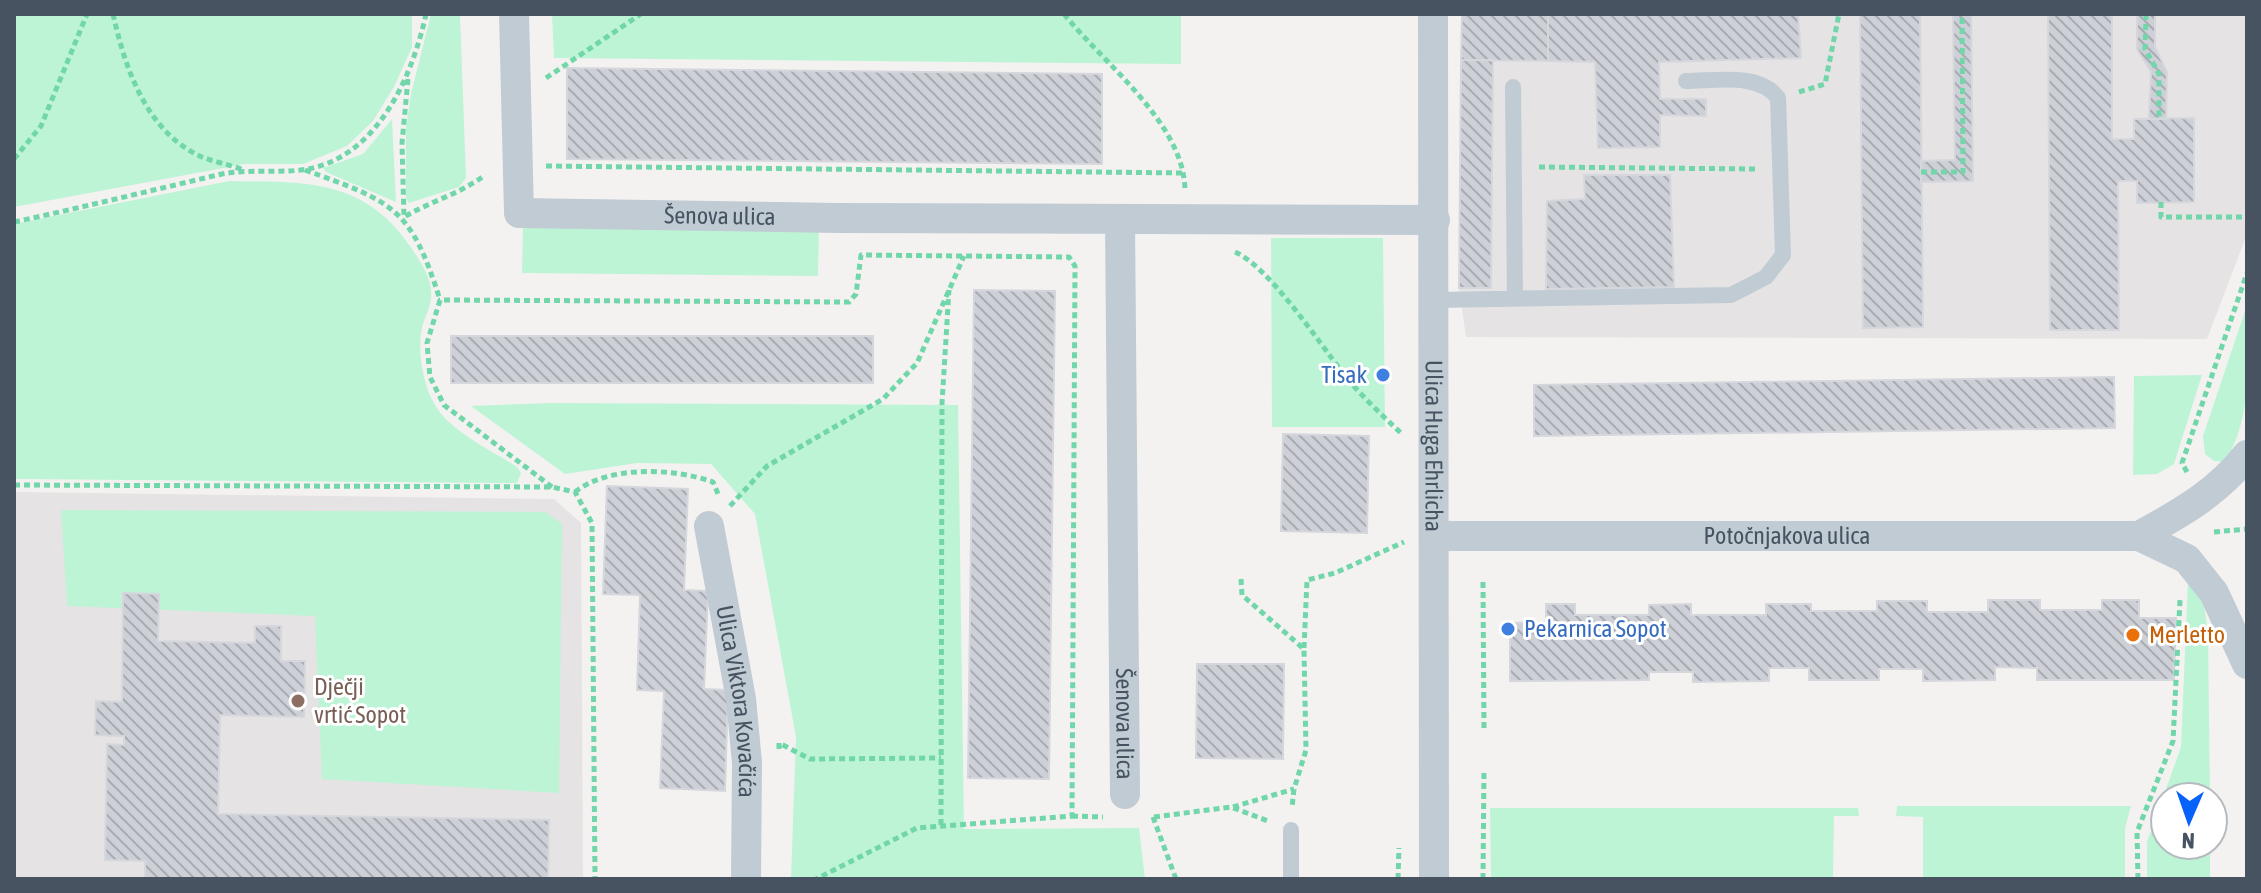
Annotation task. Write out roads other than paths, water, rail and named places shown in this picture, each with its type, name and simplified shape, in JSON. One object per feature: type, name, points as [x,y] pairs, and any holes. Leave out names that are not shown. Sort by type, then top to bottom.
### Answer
[{"type":"street","name":"Šenova ulica","points":[[514,14],[519,213],[1120,220],[1435,220]]},
{"type":"street","name":"Ulica Huga Ehrlicha","points":[[1433,14],[1434,879]]},
{"type":"street","name":"Šenova ulica","points":[[1120,220],[1126,809]]},
{"type":"street","name":"Potočnjakova ulica","points":[[2139,536],[2202,502],[2230,478],[2247,455]]},
{"type":"street","name":"Ulica Viktora Kovačića","points":[[709,526],[741,699],[747,763],[746,879]]},
{"type":"street","name":"Potočnjakova ulica","points":[[1435,536],[2139,536],[2187,559],[2214,593],[2247,664]]},
{"type":"lane","points":[[1434,300],[1731,295],[1766,277],[1783,255],[1778,98],[1770,87],[1756,82],[1686,81]]},
{"type":"lane","points":[[1513,87],[1515,299]]},
{"type":"lane","points":[[1291,830],[1291,879]]},
{"type":"place","name":"Tisak","points":[[1383,375]]},
{"type":"place","name":"Pekarnica Sopot","points":[[1508,629]]},
{"type":"place","name":"Merletto","points":[[2133,635]]},
{"type":"place","name":"Dječji vrtić Sopot","points":[[298,701]]}]
